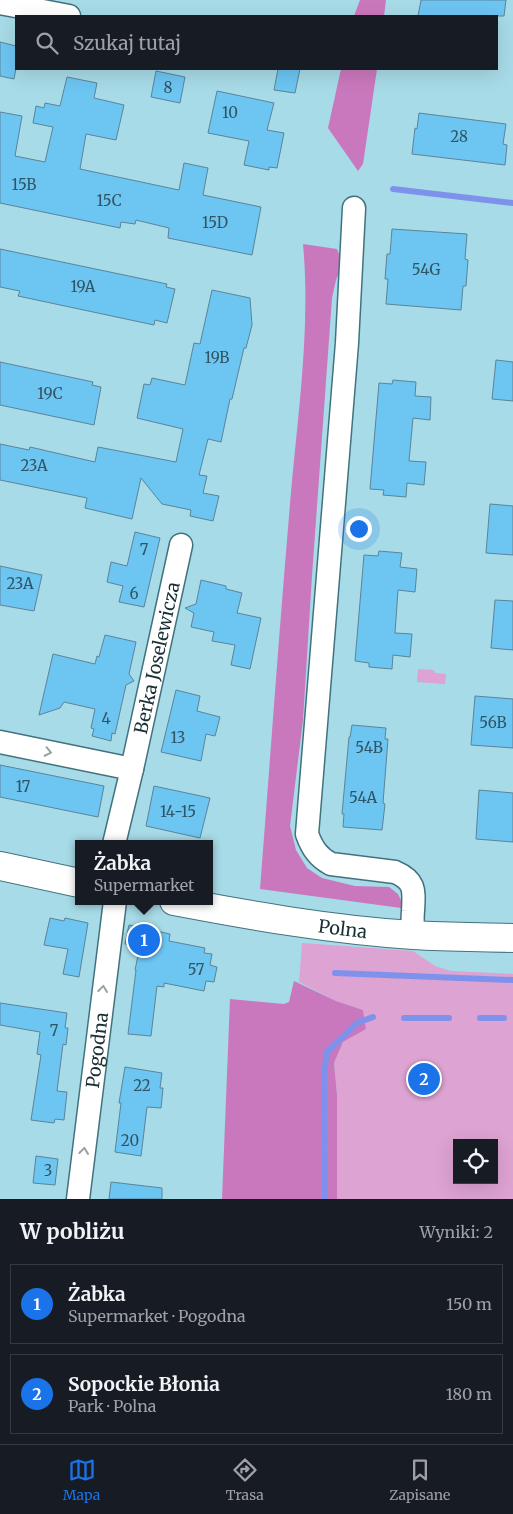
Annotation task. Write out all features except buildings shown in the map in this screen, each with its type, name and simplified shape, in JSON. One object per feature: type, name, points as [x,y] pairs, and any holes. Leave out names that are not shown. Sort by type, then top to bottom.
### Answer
[{"type":"street","points":[[0,3],[64,15]]},
{"type":"street","points":[[354,208],[347,343],[307,834],[312,848],[331,864],[395,872],[405,876],[411,884],[414,894],[413,935]]},
{"type":"street","name":"Berka Joselewicza","points":[[115,840],[181,545]]},
{"type":"street","points":[[0,742],[132,769]]},
{"type":"street","points":[[0,866],[75,881]]},
{"type":"street","name":"Pogodna","points":[[78,1199],[115,905]]},
{"type":"street","name":"Polna","points":[[194,905],[245,915],[303,923],[413,935],[513,938]]},
{"type":"shaded area","points":[[360,0],[386,0],[384,15],[354,15]]},
{"type":"shaded area","points":[[341,70],[377,70],[363,164],[358,171],[328,128]]},
{"type":"shaded area","points":[[303,244],[337,249],[343,264],[336,280],[332,298],[303,720],[290,826],[296,850],[307,868],[322,878],[355,886],[389,887],[398,894],[401,900],[401,908],[260,889],[286,552],[302,375],[305,309]]},
{"type":"shaded area","points":[[418,669],[434,670],[435,673],[446,674],[445,684],[417,682]]},
{"type":"shaded area","points":[[302,943],[413,951],[435,966],[451,971],[513,974],[513,1199],[337,1199],[337,1095],[334,1063],[343,1042],[366,1029],[363,1010],[336,1001],[299,982]]},
{"type":"shaded area","points":[[294,981],[336,1001],[363,1010],[366,1029],[343,1042],[334,1063],[337,1095],[337,1199],[222,1199],[230,999],[284,1004],[289,1002]]},
{"type":"waterway","points":[[393,189],[513,203]]},
{"type":"waterway","points":[[335,973],[513,980]]},
{"type":"waterway","points":[[325,1199],[324,1074],[327,1052],[357,1023],[373,1017]]},
{"type":"waterway","points":[[404,1018],[449,1018]]},
{"type":"waterway","points":[[480,1018],[504,1018]]},
{"type":"place","name":"Żabka","points":[[144,940]]},
{"type":"place","name":"Sopockie Błonia","points":[[424,1079]]}]
